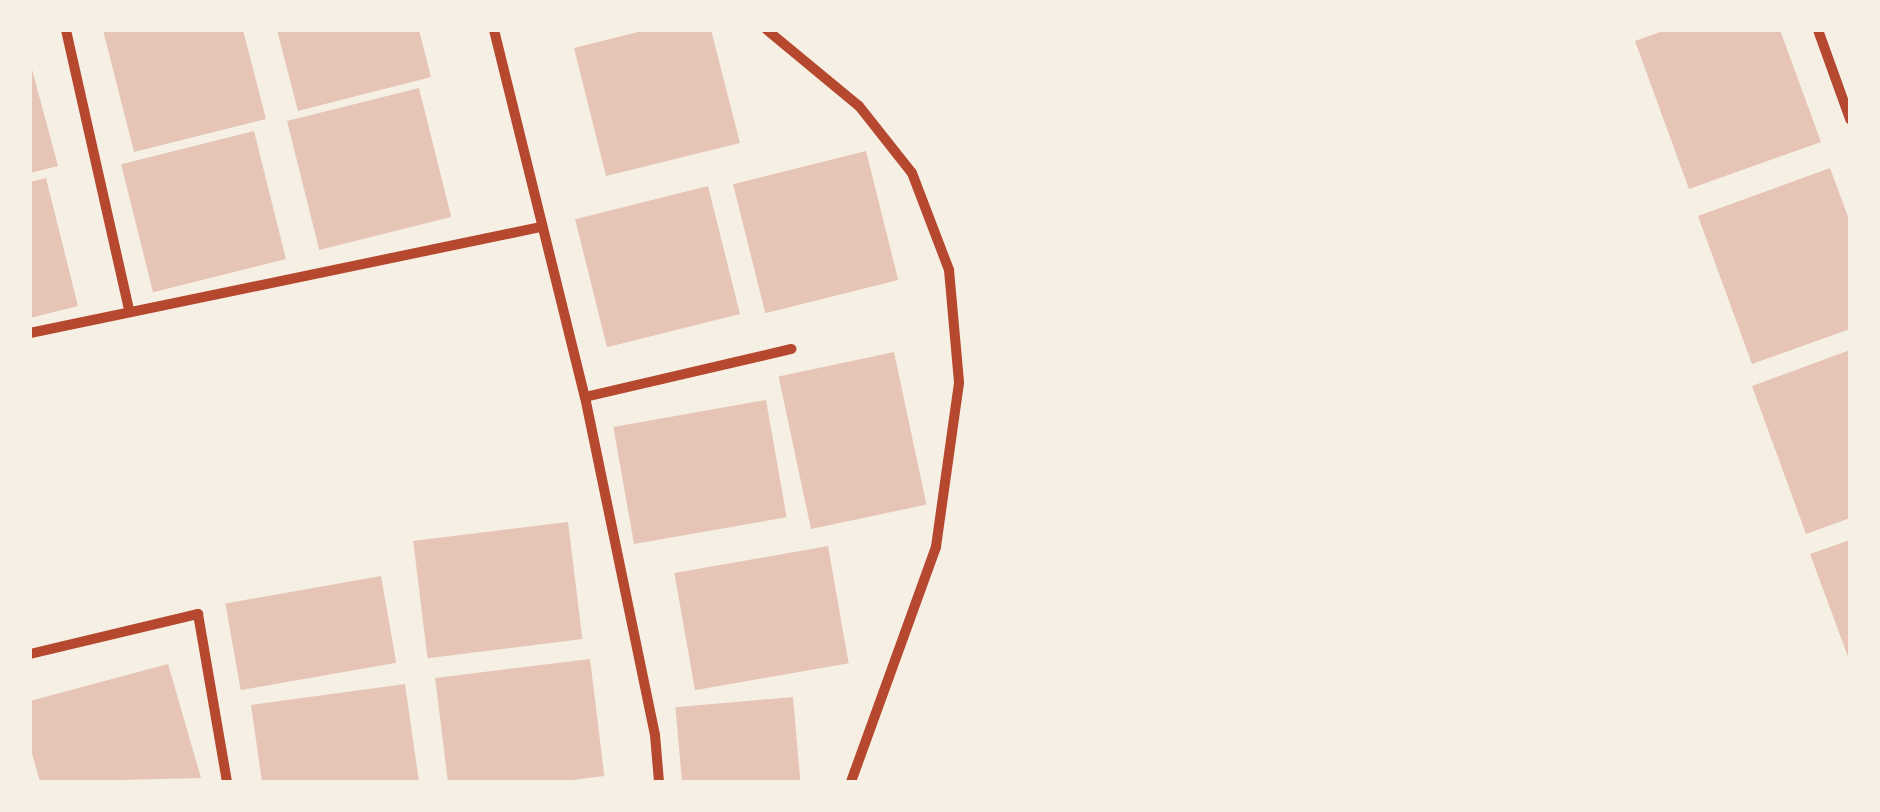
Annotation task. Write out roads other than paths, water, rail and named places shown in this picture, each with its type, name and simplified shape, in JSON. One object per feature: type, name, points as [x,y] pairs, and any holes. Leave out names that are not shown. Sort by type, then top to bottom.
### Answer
[{"type":"street","points":[[66,30],[129,309]]},
{"type":"street","points":[[494,30],[585,398],[659,782]]},
{"type":"street","points":[[767,30],[859,106],[912,172],[950,270],[959,383],[936,547],[851,782]]},
{"type":"street","points":[[1818,30],[1850,120]]},
{"type":"street","points":[[30,333],[129,309],[542,228]]},
{"type":"street","points":[[585,398],[791,349]]},
{"type":"street","points":[[30,654],[198,614],[227,782]]}]
